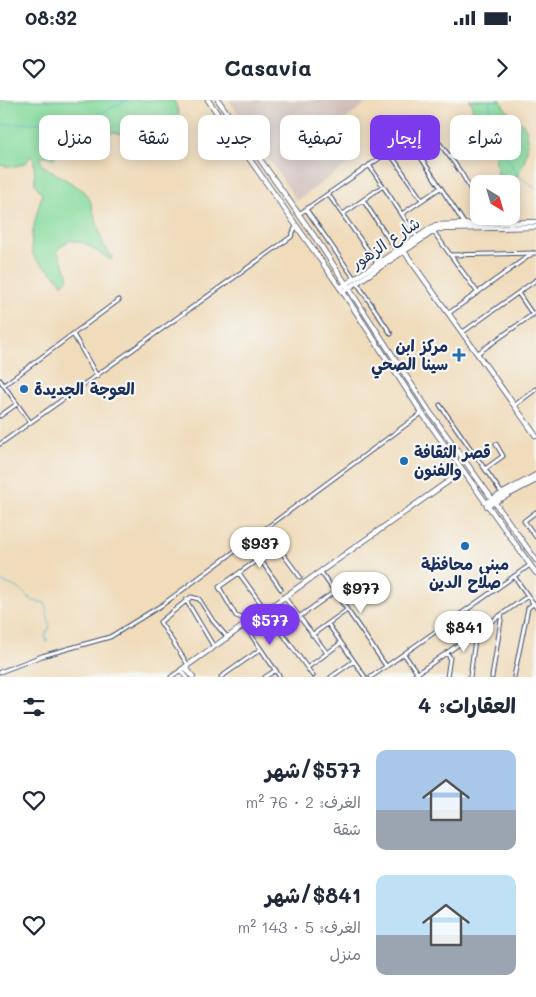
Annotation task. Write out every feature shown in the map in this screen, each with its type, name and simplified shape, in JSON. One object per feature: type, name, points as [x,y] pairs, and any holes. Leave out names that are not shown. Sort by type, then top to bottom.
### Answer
[{"type":"main road","points":[[208,100],[341,290],[422,413],[536,573]]},
{"type":"main road","points":[[218,100],[347,286],[424,403],[536,560]]},
{"type":"main road","points":[[272,190],[278,185]]},
{"type":"main road","name":"شارع الزهور","points":[[520,222],[536,222]]},
{"type":"main road","name":"شارع الزهور","points":[[355,280],[436,225],[470,223]]},
{"type":"main road","name":"شارع الزهور","points":[[341,290],[376,264],[434,231],[452,228],[536,227]]},
{"type":"main road","points":[[401,249],[450,313],[536,436]]},
{"type":"main road","points":[[185,667],[463,472]]},
{"type":"main road","points":[[486,504],[501,492],[536,474]]},
{"type":"main road","points":[[492,500],[536,480]]},
{"type":"main road","points":[[185,667],[186,677]]},
{"type":"main road","points":[[185,667],[193,677]]},
{"type":"street","points":[[440,145],[463,176],[470,189]]},
{"type":"street","points":[[298,214],[378,160]]},
{"type":"street","points":[[394,160],[422,200]]},
{"type":"street","points":[[422,160],[464,223]]},
{"type":"street","points":[[369,166],[417,237]]},
{"type":"street","points":[[342,214],[383,186]]},
{"type":"street","points":[[402,214],[440,188]]},
{"type":"street","points":[[328,194],[376,264]]},
{"type":"street","points":[[363,200],[401,249]]},
{"type":"street","points":[[306,209],[391,334]]},
{"type":"street","points":[[0,444],[291,237],[296,225]]},
{"type":"street","points":[[434,231],[478,293]]},
{"type":"street","points":[[291,237],[304,237]]},
{"type":"street","points":[[450,255],[534,253]]},
{"type":"street","points":[[450,313],[534,253]]},
{"type":"street","points":[[463,332],[536,280]]},
{"type":"street","points":[[478,353],[534,314],[518,293]]},
{"type":"street","points":[[4,385],[119,300]]},
{"type":"street","points":[[73,334],[97,376]]},
{"type":"street","points":[[0,380],[30,422]]},
{"type":"street","points":[[514,405],[536,389]]},
{"type":"street","points":[[0,416],[17,404]]},
{"type":"street","points":[[440,405],[501,492]]},
{"type":"street","points":[[0,672],[42,656],[110,637],[162,605],[422,413]]},
{"type":"street","points":[[485,469],[503,456],[496,444]]},
{"type":"street","points":[[536,512],[524,521],[536,537]]},
{"type":"street","points":[[248,542],[281,588]]},
{"type":"street","points":[[261,604],[242,618],[236,616],[219,587],[277,546],[300,577]]},
{"type":"street","points":[[372,677],[530,565]]},
{"type":"street","points":[[321,572],[386,666]]},
{"type":"street","points":[[238,573],[313,677]]},
{"type":"street","points":[[514,576],[535,605],[528,608],[514,677]]},
{"type":"street","points":[[299,618],[334,592]]},
{"type":"street","points":[[412,677],[419,675],[446,653],[528,596]]},
{"type":"street","points":[[171,677],[185,667],[160,622],[186,600],[191,597],[199,599],[213,621],[228,638]]},
{"type":"street","points":[[285,598],[326,653]]},
{"type":"street","points":[[186,600],[214,647]]},
{"type":"street","points":[[312,635],[347,610]]},
{"type":"street","points":[[492,677],[502,614]]},
{"type":"street","points":[[328,624],[364,677]]},
{"type":"street","points":[[245,626],[280,677]]},
{"type":"street","points":[[470,677],[476,632]]},
{"type":"street","points":[[307,668],[341,643]]},
{"type":"street","points":[[221,677],[261,649]]},
{"type":"street","points":[[446,653],[450,657],[447,677]]},
{"type":"street","points":[[404,654],[419,675]]},
{"type":"street","points":[[331,677],[354,661]]},
{"type":"street","points":[[265,677],[276,670]]},
{"type":"shaded area","points":[[229,100],[370,100],[351,115],[280,115],[280,160],[353,160],[297,201],[269,160],[270,115],[239,115]]},
{"type":"green space","points":[[0,100],[174,100],[179,114],[120,115],[120,134],[110,133],[110,115],[39,115],[39,160],[42,165],[84,191],[90,200],[103,244],[112,257],[111,260],[84,243],[70,240],[57,250],[68,274],[68,278],[62,285],[57,276],[38,262],[32,253],[32,237],[42,194],[35,184],[34,159],[30,156],[26,163],[12,167],[0,165]]},
{"type":"green space","points":[[469,100],[501,100],[506,109],[514,115],[473,115],[472,104]]},
{"type":"green space","points":[[521,121],[527,133],[528,141],[522,167],[518,175],[498,175],[495,160],[521,160]]},
{"type":"waterway","points":[[0,125],[88,119],[128,100]]},
{"type":"waterway","points":[[489,100],[498,137],[510,162],[517,173],[536,188]]},
{"type":"waterway","points":[[0,585],[3,582],[18,588],[33,601],[45,603],[50,627],[45,635],[47,642]]},
{"type":"place","name":"مركز ابن سينا الصحي","points":[[459,355]]},
{"type":"place","name":"العوجة الجديدة","points":[[24,389]]},
{"type":"place","name":"قصر الثقافة والفنون","points":[[404,461]]},
{"type":"place","name":"مبنى محافظة صلاح الدين","points":[[465,546]]}]
